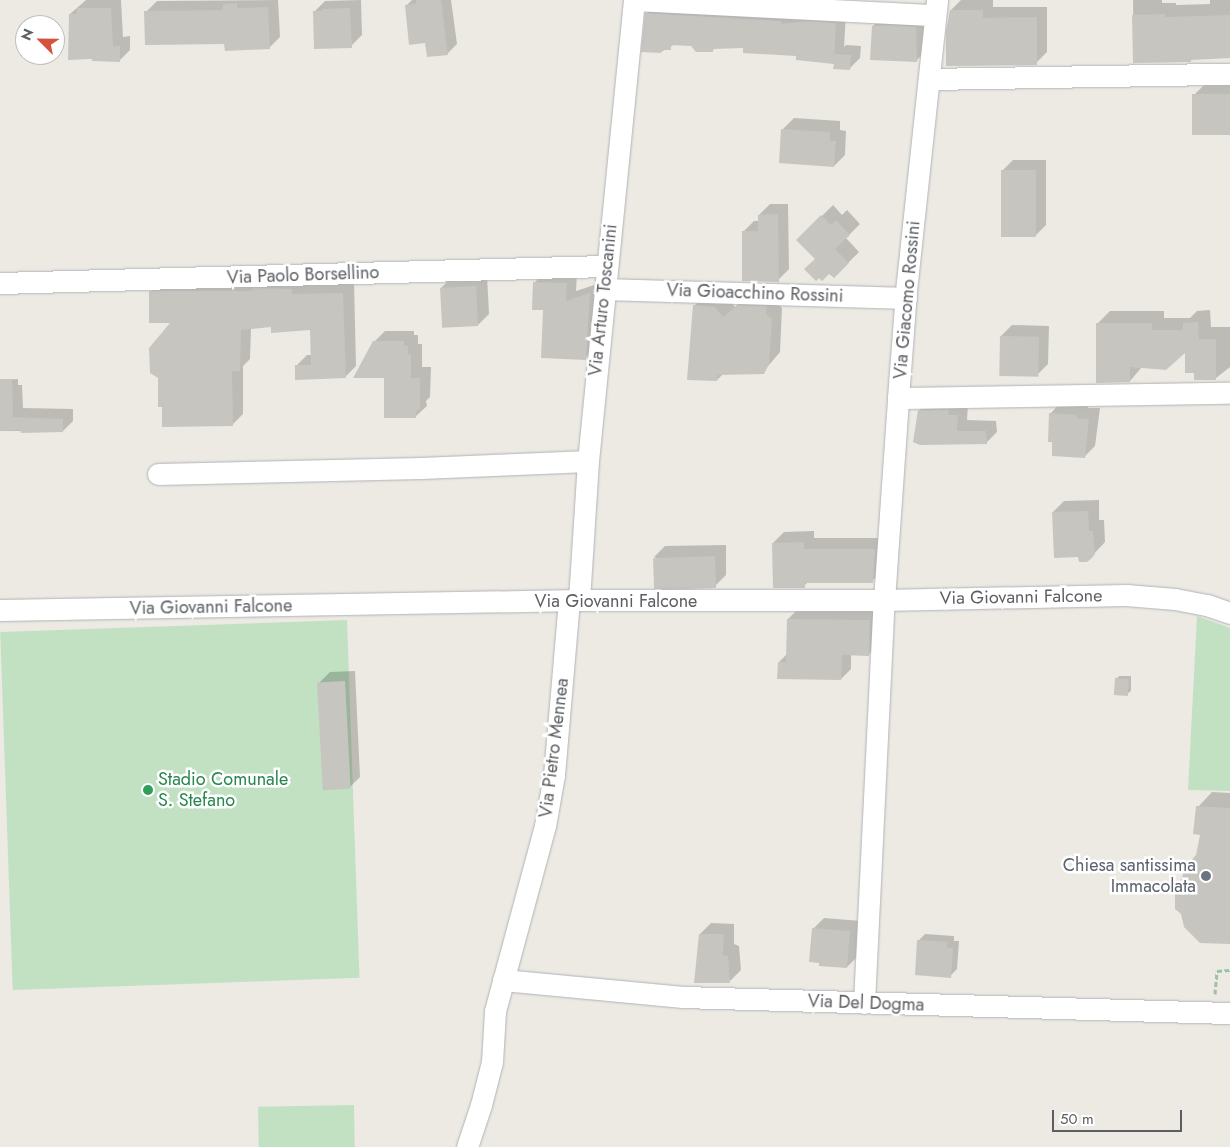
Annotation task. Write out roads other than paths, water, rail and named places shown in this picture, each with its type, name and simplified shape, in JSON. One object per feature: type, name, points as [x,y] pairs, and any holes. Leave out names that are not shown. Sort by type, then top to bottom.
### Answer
[{"type":"street","points":[[635,0],[936,7]]},
{"type":"street","name":"Via Arturo Toscanini","points":[[574,601],[606,266],[635,0]]},
{"type":"street","name":"Via Giacomo Rossini","points":[[864,1003],[884,600],[898,398],[906,298],[936,7]]},
{"type":"street","points":[[930,79],[1230,74]]},
{"type":"street","name":"Via Paolo Borsellino","points":[[0,283],[606,266]]},
{"type":"street","name":"Via Gioacchino Rossini","points":[[605,289],[906,298]]},
{"type":"street","points":[[898,398],[1230,393]]},
{"type":"street","points":[[158,474],[421,468],[588,460]]},
{"type":"street","name":"Via Giovanni Falcone","points":[[0,610],[574,601],[884,600],[1126,595],[1175,599],[1207,605],[1230,613]]},
{"type":"street","name":"Via Pietro Mennea","points":[[467,1147],[481,1105],[492,1062],[496,1011],[546,818],[554,775],[574,601]]},
{"type":"street","name":"Via Del Dogma","points":[[503,980],[683,997],[1230,1013]]},
{"type":"place","name":"Stadio Comunale S. Stefano","points":[[148,790]]},
{"type":"place","name":"Chiesa santissima Immacolata","points":[[1206,876]]}]
